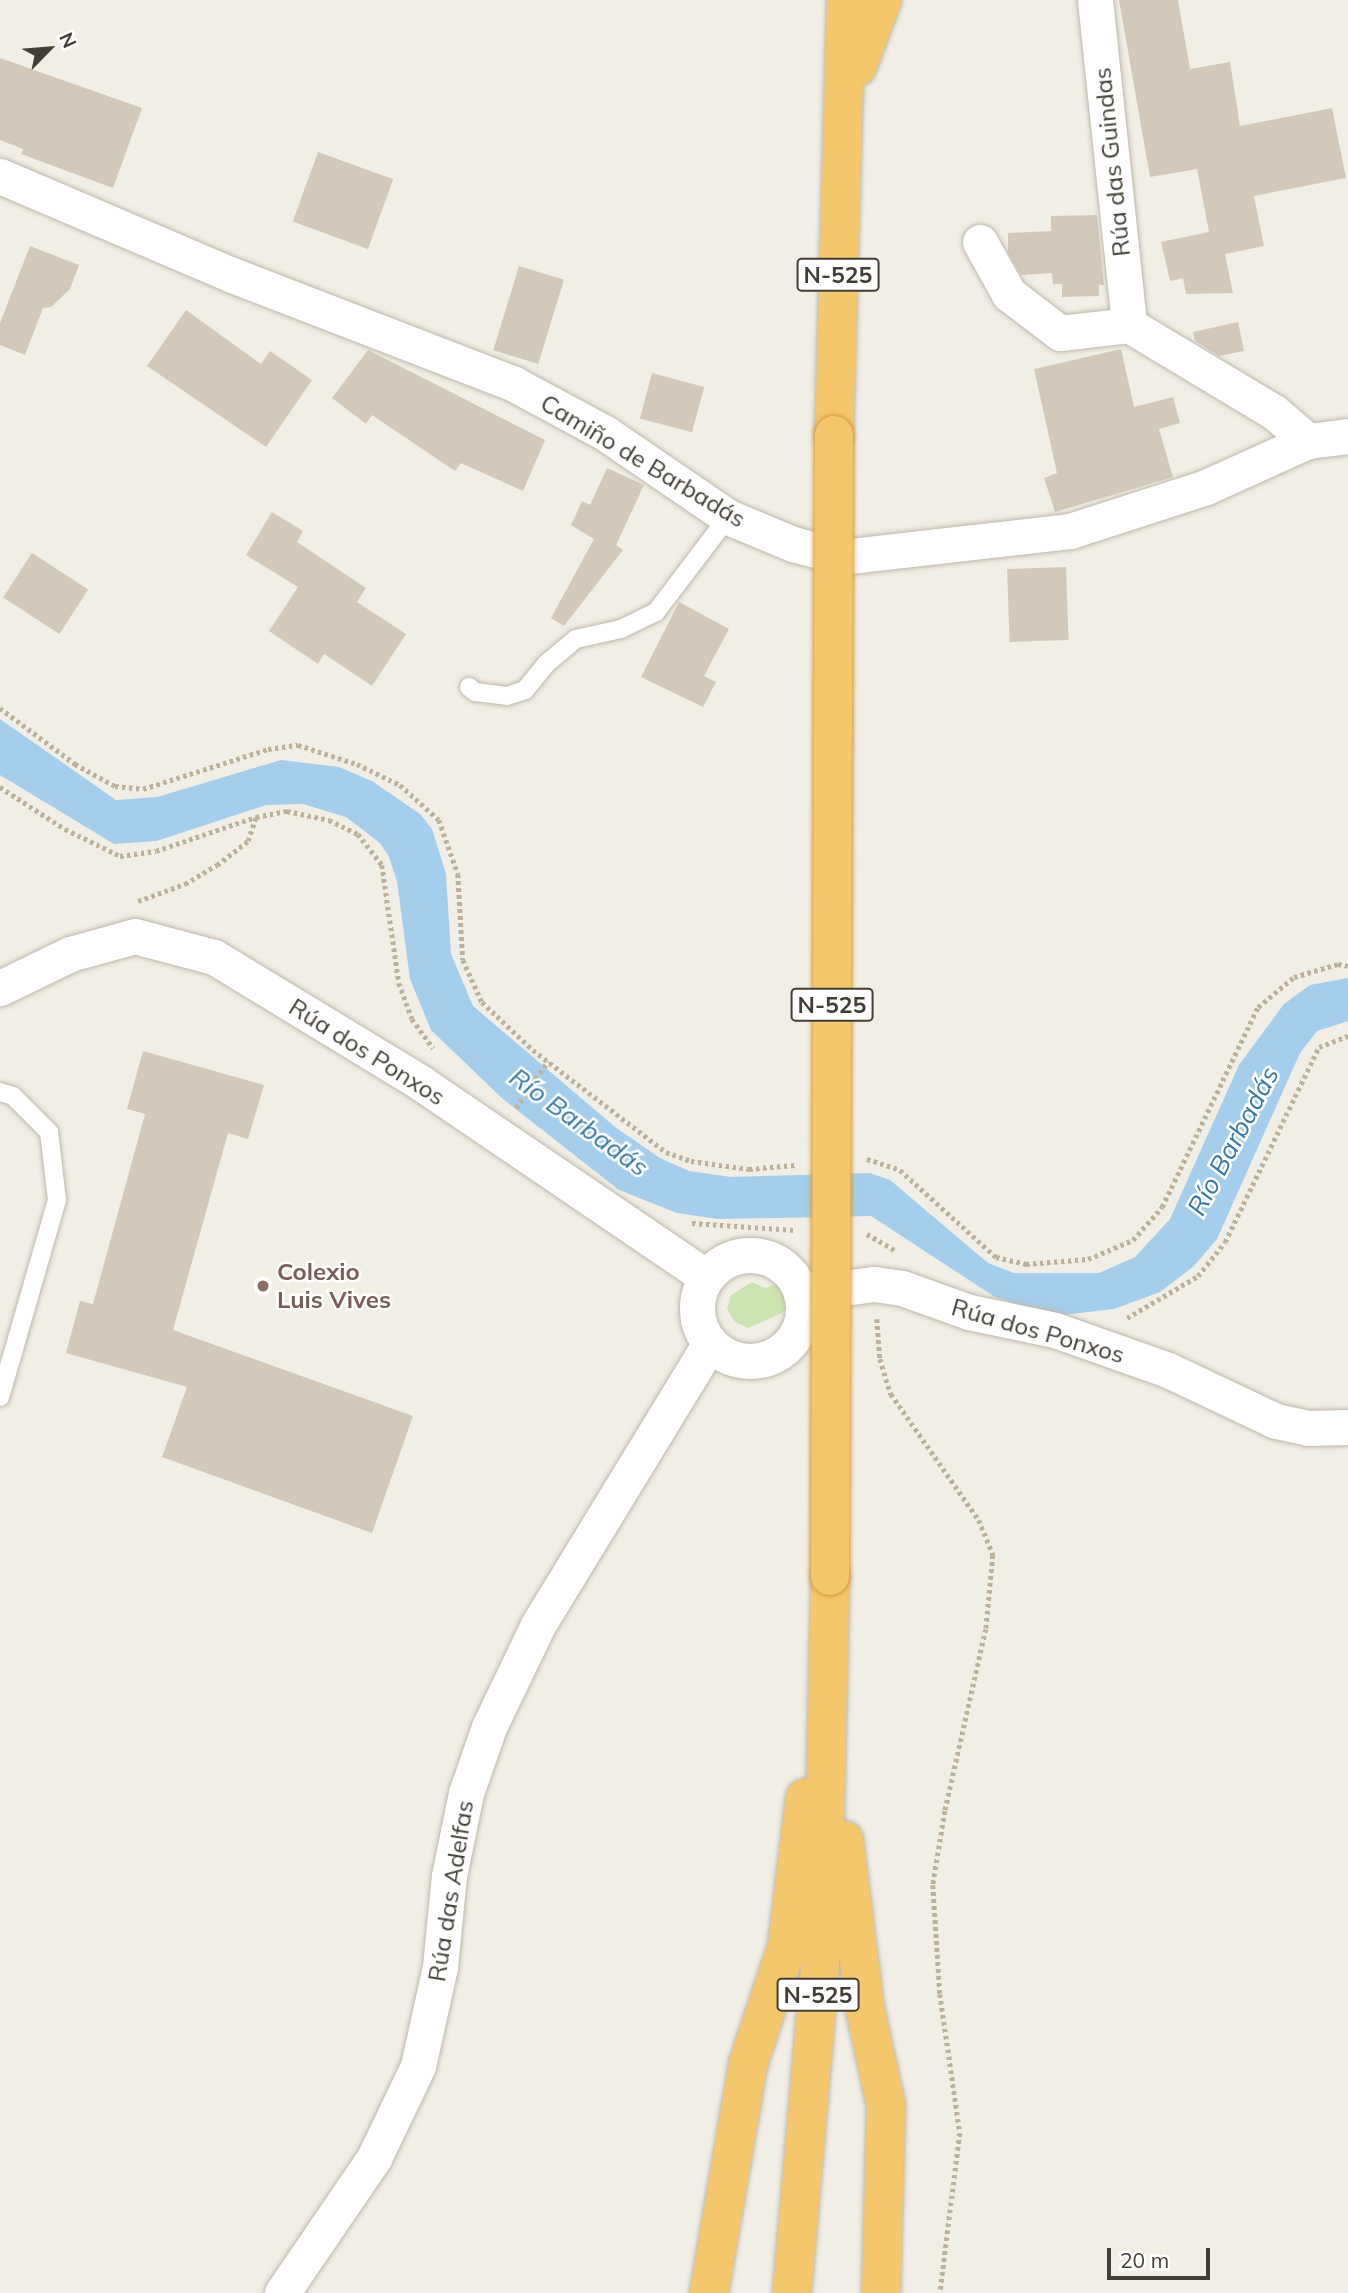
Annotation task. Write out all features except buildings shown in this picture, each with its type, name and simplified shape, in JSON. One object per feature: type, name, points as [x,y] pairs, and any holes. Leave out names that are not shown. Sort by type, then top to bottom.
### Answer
[{"type":"highway","name":"N-525","points":[[792,2293],[822,1942],[828,1696],[834,435],[846,0]]},
{"type":"highway","points":[[842,116],[883,0]]},
{"type":"highway","points":[[709,2293],[748,2064],[787,1947],[801,1815],[828,1696]]},
{"type":"highway","points":[[828,1696],[864,2009],[886,2105],[881,2293]]},
{"type":"street","name":"Rúa das Guindas","points":[[1095,0],[1129,325]]},
{"type":"street","name":"Camiño de Barbadás","points":[[0,176],[232,275],[514,384],[605,433],[728,517],[793,544],[842,558],[897,554],[1070,531],[1206,487],[1308,440],[1348,436]]},
{"type":"street","points":[[980,242],[1009,294],[1060,333],[1129,325],[1274,412],[1308,440]]},
{"type":"street","name":"Rúa dos Ponxos","points":[[0,988],[70,954],[135,936],[215,957],[421,1083],[706,1277]]},
{"type":"street","points":[[759,1256],[782,1265],[801,1294],[799,1329],[775,1354],[741,1360],[710,1343],[698,1318],[699,1297],[706,1277],[733,1257],[759,1256]]},
{"type":"street","name":"Rúa dos Ponxos","points":[[801,1294],[874,1284],[902,1288],[969,1312],[1055,1330],[1168,1370],[1276,1421],[1308,1428],[1348,1427]]},
{"type":"street","name":"Rúa das Adelfas","points":[[282,2293],[379,2149],[418,2066],[440,1967],[449,1875],[466,1793],[489,1727],[538,1625],[710,1343]]},
{"type":"lane","points":[[469,687],[475,692],[507,696],[525,690],[546,664],[576,639],[621,629],[656,612],[728,517]]},
{"type":"lane","points":[[0,1092],[13,1096],[49,1132],[57,1200],[0,1396]]},
{"type":"path","points":[[0,708],[75,764],[115,786],[143,789],[268,749],[298,745],[357,764],[400,785],[439,820],[458,874],[463,960],[482,1002],[548,1061],[666,1152],[691,1161],[749,1168],[803,1165]]},
{"type":"path","points":[[0,787],[65,830],[120,856],[156,851],[256,817],[287,811],[329,820],[358,834],[383,865],[399,982],[412,1019],[434,1049]]},
{"type":"path","points":[[132,904],[185,884],[217,865],[248,841],[256,817]]},
{"type":"path","points":[[856,1161],[870,1159],[900,1170],[996,1257],[1026,1264],[1088,1259],[1133,1240],[1162,1207],[1258,1007],[1294,977],[1338,964],[1348,966]]},
{"type":"path","points":[[1120,1321],[1161,1302],[1198,1276],[1225,1242],[1319,1048],[1348,1036]]},
{"type":"path","points":[[516,1108],[548,1061]]},
{"type":"path","points":[[681,1220],[805,1230]]},
{"type":"path","points":[[858,1233],[871,1234],[903,1256]]},
{"type":"path","points":[[874,1284],[880,1359],[891,1394],[979,1520],[993,1555],[986,1629],[944,1811],[933,1885],[940,1994],[960,2133],[940,2293]]},
{"type":"green space","points":[[752,1282],[765,1288],[785,1282],[793,1300],[782,1313],[748,1328],[735,1322],[727,1309],[731,1295]]},
{"type":"water","name":"Río Barbadás","points":[[0,719],[116,800],[157,797],[281,760],[339,767],[372,781],[420,814],[432,829],[446,874],[451,954],[473,1006],[615,1127],[660,1158],[689,1171],[731,1177],[870,1173],[890,1180],[988,1263],[1014,1273],[1099,1273],[1135,1257],[1170,1219],[1239,1065],[1284,1004],[1310,985],[1348,978],[1348,1021],[1317,1031],[1300,1053],[1217,1239],[1193,1267],[1160,1292],[1114,1309],[1054,1316],[995,1297],[871,1216],[718,1219],[677,1213],[619,1190],[503,1099],[431,1030],[410,979],[397,881],[389,857],[380,843],[346,817],[303,804],[266,805],[157,841],[114,844],[0,775]]},
{"type":"place","name":"Colexio Luis Vives","points":[[263,1286]]}]
